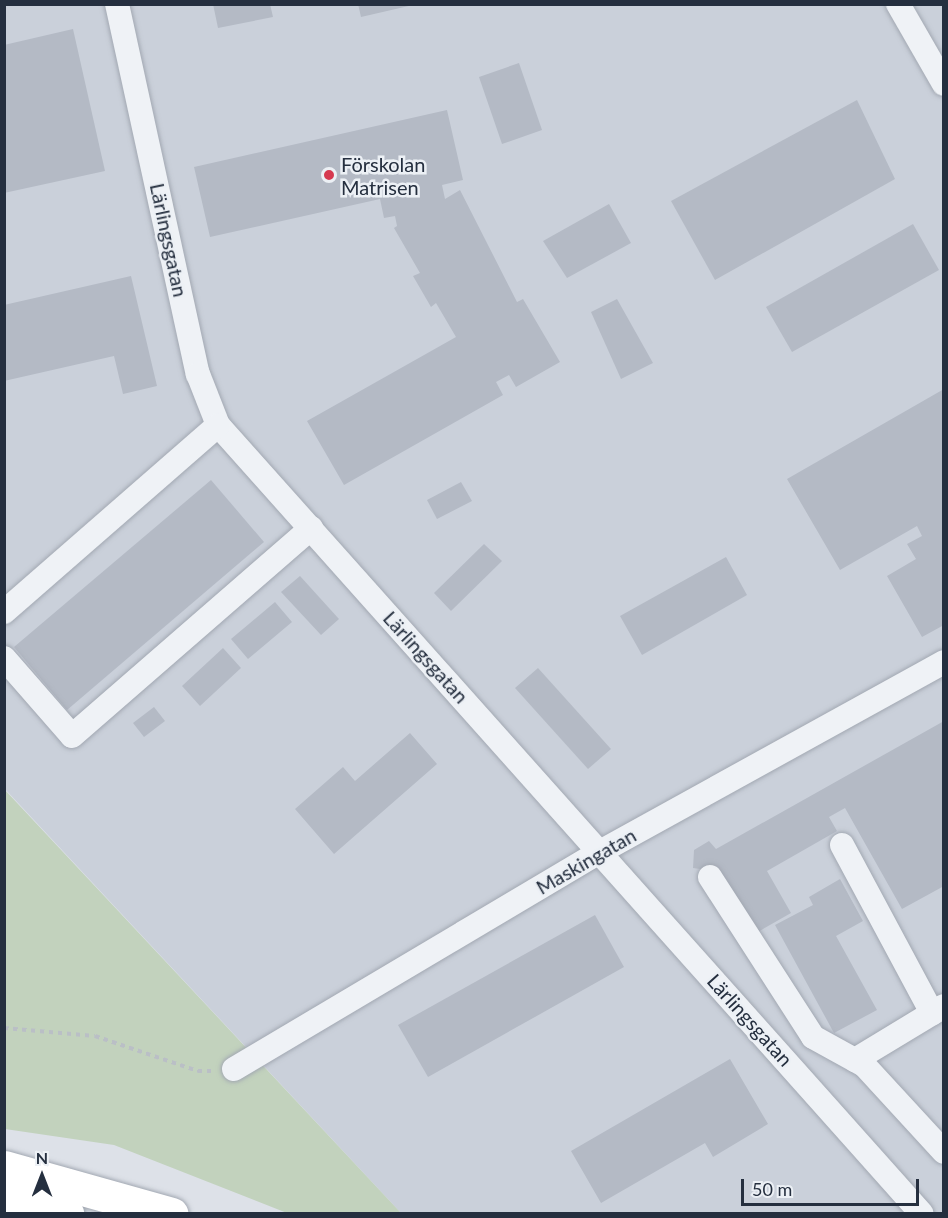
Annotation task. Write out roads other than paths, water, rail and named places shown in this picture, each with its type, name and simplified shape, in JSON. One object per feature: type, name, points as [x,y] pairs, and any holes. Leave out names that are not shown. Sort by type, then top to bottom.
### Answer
[{"type":"highway","points":[[4,1167],[172,1214]]},
{"type":"highway","points":[[4,1196],[66,1214]]},
{"type":"street","name":"Lärlingsgatan","points":[[117,4],[198,374],[218,425],[922,1214]]},
{"type":"street","points":[[898,4],[944,84]]},
{"type":"street","points":[[4,612],[218,425]]},
{"type":"street","points":[[4,658],[72,736],[310,528]]},
{"type":"street","name":"Maskingatan","points":[[234,1069],[600,852],[944,662]]},
{"type":"street","points":[[842,845],[938,1010],[855,1060]]},
{"type":"street","points":[[710,877],[813,1038],[864,1065],[944,1152]]},
{"type":"place","name":"Förskolan Matrisen","points":[[329,175]]}]
